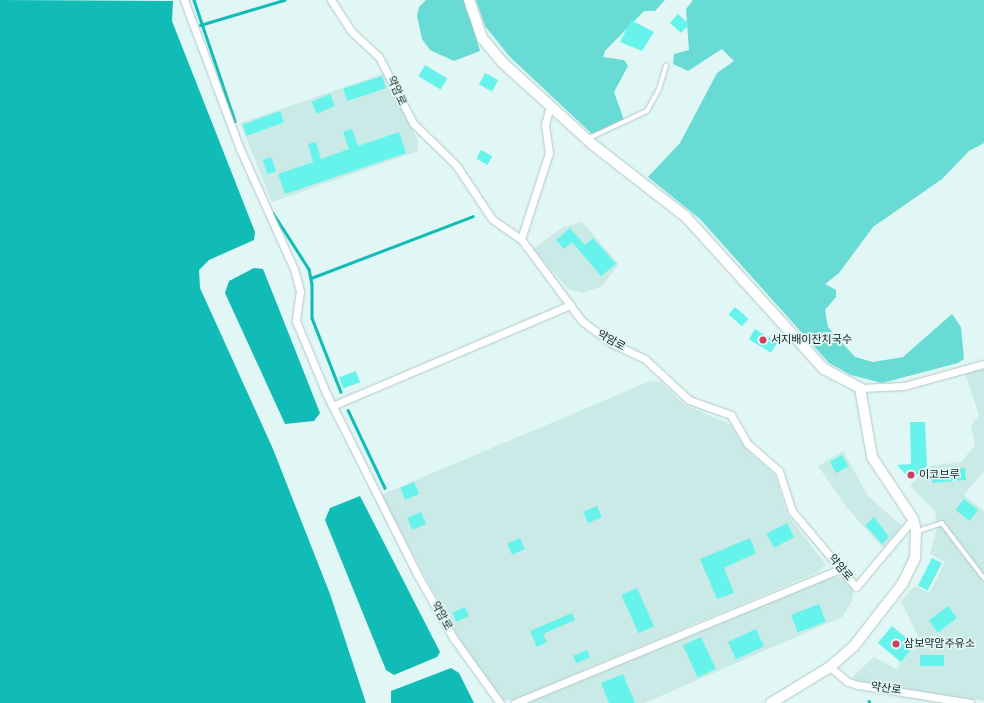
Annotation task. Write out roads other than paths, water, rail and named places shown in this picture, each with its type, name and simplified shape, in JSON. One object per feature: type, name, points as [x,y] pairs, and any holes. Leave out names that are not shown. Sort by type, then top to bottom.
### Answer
[{"type":"street","name":"약암로","points":[[184,0],[240,149],[294,269],[300,291],[296,321],[332,406],[436,607],[500,703]]},
{"type":"street","name":"약암로","points":[[331,0],[352,30],[379,57],[413,123],[456,164],[492,219],[521,239],[590,330],[646,359],[689,400],[730,414],[748,444],[779,471],[792,511],[856,587],[913,519]]},
{"type":"street","points":[[469,0],[476,24],[488,46],[586,139],[686,217],[824,369],[860,388],[904,386],[984,364]]},
{"type":"street","points":[[521,239],[549,153],[545,125],[550,105]]},
{"type":"street","points":[[332,406],[570,305]]},
{"type":"street","points":[[772,703],[830,667],[854,646],[903,583],[915,558],[916,531],[913,519],[872,457],[860,388]]},
{"type":"street","points":[[515,703],[840,569]]},
{"type":"street","name":"약산로","points":[[830,667],[848,682],[858,685],[971,703]]},
{"type":"lane","points":[[586,139],[647,111],[659,89],[666,66]]},
{"type":"lane","points":[[916,531],[942,523],[984,578]]},
{"type":"waterway","points":[[194,0],[235,121]]},
{"type":"waterway","points":[[200,25],[284,0]]},
{"type":"waterway","points":[[273,213],[309,269],[312,284],[312,318],[341,392]]},
{"type":"waterway","points":[[311,278],[473,216]]},
{"type":"waterway","points":[[348,410],[385,488]]},
{"type":"place","name":"서지배이잔치국수","points":[[763,340]]},
{"type":"place","name":"이코브루","points":[[911,475]]},
{"type":"place","name":"삼보약암주유소","points":[[896,644]]}]
